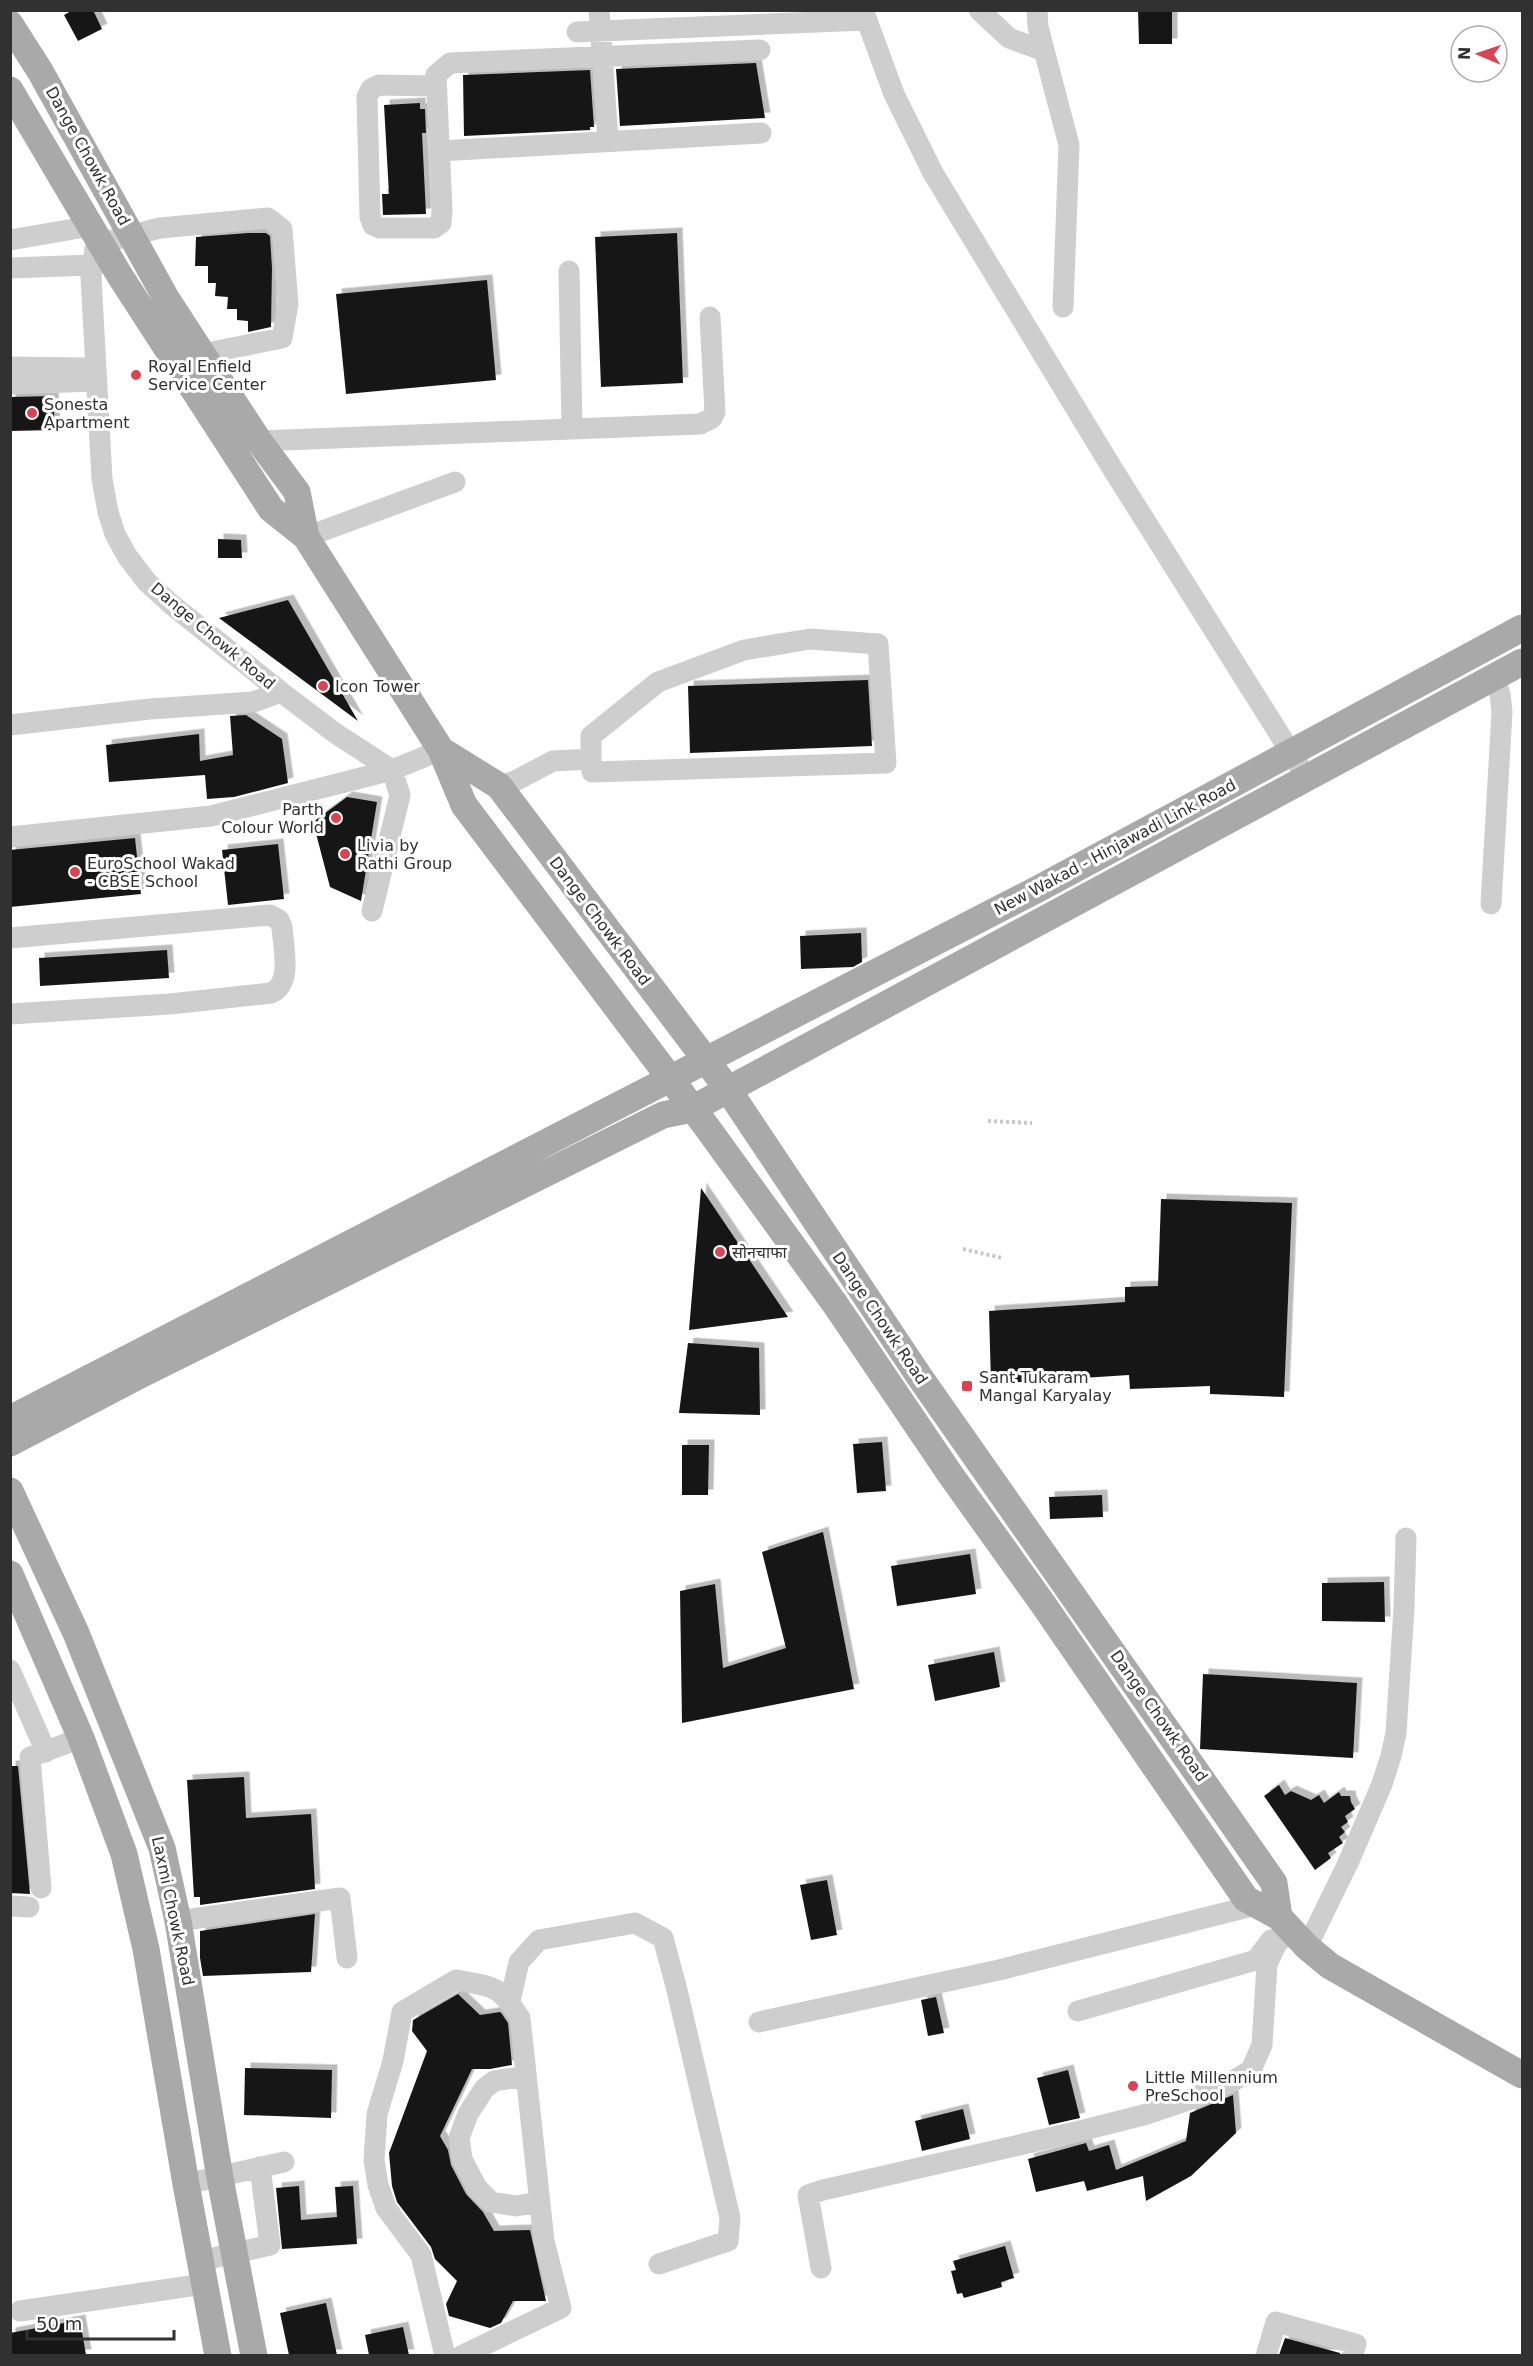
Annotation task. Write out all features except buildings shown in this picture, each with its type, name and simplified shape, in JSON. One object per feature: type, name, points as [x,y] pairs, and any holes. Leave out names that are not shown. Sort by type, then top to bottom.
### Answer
[{"type":"main road","name":"Dange Chowk Road","points":[[10,24],[166,298],[259,441],[297,492],[306,537]]},
{"type":"main road","name":"Dange Chowk Road","points":[[10,90],[95,245],[120,276],[271,509],[306,537],[441,750],[464,805],[670,1078],[835,1304],[950,1474],[1043,1604],[1246,1899],[1283,1924],[1330,1966],[1520,2069]]},
{"type":"main road","name":"New Wakad - Hinjawadi Link Road","points":[[10,1419],[1038,890],[1522,628]]},
{"type":"main road","name":"New Wakad - Hinjawadi Link Road","points":[[10,1443],[142,1374],[663,1115],[692,1109],[727,1088],[1522,662]]},
{"type":"main road","name":"Dange Chowk Road","points":[[441,750],[499,786],[727,1088],[919,1376],[1275,1883],[1283,1924]]},
{"type":"main road","points":[[1038,890],[1052,915]]},
{"type":"main road","name":"Laxmi Chowk Road","points":[[10,1491],[76,1633],[162,1848],[178,1920],[220,2178],[254,2355]]},
{"type":"main road","name":"Laxmi Chowk Road","points":[[10,1574],[17,1606],[81,1738],[123,1854],[146,1949],[218,2355]]},
{"type":"main road","points":[[1043,1604],[1066,1584]]},
{"type":"street","points":[[979,10],[1009,38],[1044,51]]},
{"type":"street","points":[[1037,10],[1044,51],[1069,146],[1063,307]]},
{"type":"street","points":[[577,32],[600,21],[865,16],[894,94],[933,173],[1112,468],[1292,752],[1306,778]]},
{"type":"street","points":[[600,21],[608,141]]},
{"type":"street","points":[[435,86],[379,85],[371,89],[367,97],[370,217],[373,225],[380,228],[434,228],[441,223],[435,86],[436,75],[450,63],[760,50]]},
{"type":"street","points":[[439,151],[761,133]]},
{"type":"street","points":[[10,268],[160,228],[268,218],[282,229],[288,304],[282,338],[202,354]]},
{"type":"street","points":[[10,240],[95,245]]},
{"type":"street","name":"Dange Chowk Road","points":[[95,245],[97,375],[102,479],[108,512],[127,556],[147,582],[172,605],[335,733],[392,770]]},
{"type":"street","points":[[569,271],[572,429]]},
{"type":"street","points":[[259,441],[700,424],[712,418],[715,411],[710,317]]},
{"type":"street","points":[[10,368],[97,375]]},
{"type":"street","points":[[10,384],[97,375]]},
{"type":"street","points":[[306,537],[455,482]]},
{"type":"street","points":[[810,639],[878,644],[886,763],[592,772],[591,759],[591,736],[658,682],[744,650],[810,639]]},
{"type":"street","points":[[1491,904],[1502,711],[1500,694],[1494,677]]},
{"type":"street","points":[[10,725],[150,709],[254,702],[281,692]]},
{"type":"street","points":[[10,837],[211,816],[392,770],[441,750]]},
{"type":"street","points":[[499,786],[515,781],[554,761],[591,759]]},
{"type":"street","points":[[372,911],[400,795],[392,770]]},
{"type":"street","points":[[10,938],[270,915],[279,920],[282,927],[285,975],[283,984],[271,993],[170,1004],[10,1014]]},
{"type":"street","points":[[1078,2011],[1256,1960],[1283,1924],[1353,1853],[1392,1756],[1396,1732],[1404,1608],[1406,1538]]},
{"type":"street","points":[[10,1670],[46,1752]]},
{"type":"street","points":[[41,1888],[30,1757],[81,1738]]},
{"type":"street","points":[[178,1920],[340,1898],[347,1958]]},
{"type":"street","points":[[510,2001],[519,1962],[539,1940],[635,1923],[663,1938],[730,2218],[728,2241],[659,2264]]},
{"type":"street","points":[[759,2022],[999,1970],[1283,1924]]},
{"type":"street","points":[[821,2268],[808,2195],[1147,2114],[1194,2098],[1233,2081],[1251,2070],[1262,2045],[1267,1964],[1283,1924]]},
{"type":"street","points":[[445,2355],[421,2255],[386,2208],[378,2185],[374,2160],[377,2114],[393,2061],[402,2012],[456,1980],[496,1988],[510,2001],[520,2018],[544,2241],[561,2308],[461,2355]]},
{"type":"street","points":[[526,2076],[494,2081],[484,2089],[468,2114],[459,2138],[462,2159],[477,2188],[491,2202],[516,2206],[539,2202]]},
{"type":"street","points":[[186,2184],[284,2163]]},
{"type":"street","points":[[20,2311],[202,2272],[235,2254],[270,2245],[260,2167]]},
{"type":"street","points":[[1266,2355],[1276,2322],[1356,2344],[1352,2355]]},
{"type":"path","points":[[988,1121],[1032,1123]]},
{"type":"path","points":[[963,1249],[1002,1258]]},
{"type":"place","name":"Royal Enfield Service Center","points":[[136,375]]},
{"type":"place","name":"Sonesta Apartment","points":[[32,413]]},
{"type":"place","name":"Icon Tower","points":[[323,686]]},
{"type":"place","name":"Parth Colour World","points":[[336,818]]},
{"type":"place","name":"Livia by Rathi Group","points":[[345,854]]},
{"type":"place","name":"EuroSchool Wakad - CBSE School","points":[[75,872]]},
{"type":"place","name":"सोनचाफा","points":[[720,1252]]},
{"type":"place","name":"Sant Tukaram Mangal Karyalay","points":[[967,1386]]},
{"type":"place","name":"Little Millennium PreSchool","points":[[1133,2086]]}]
